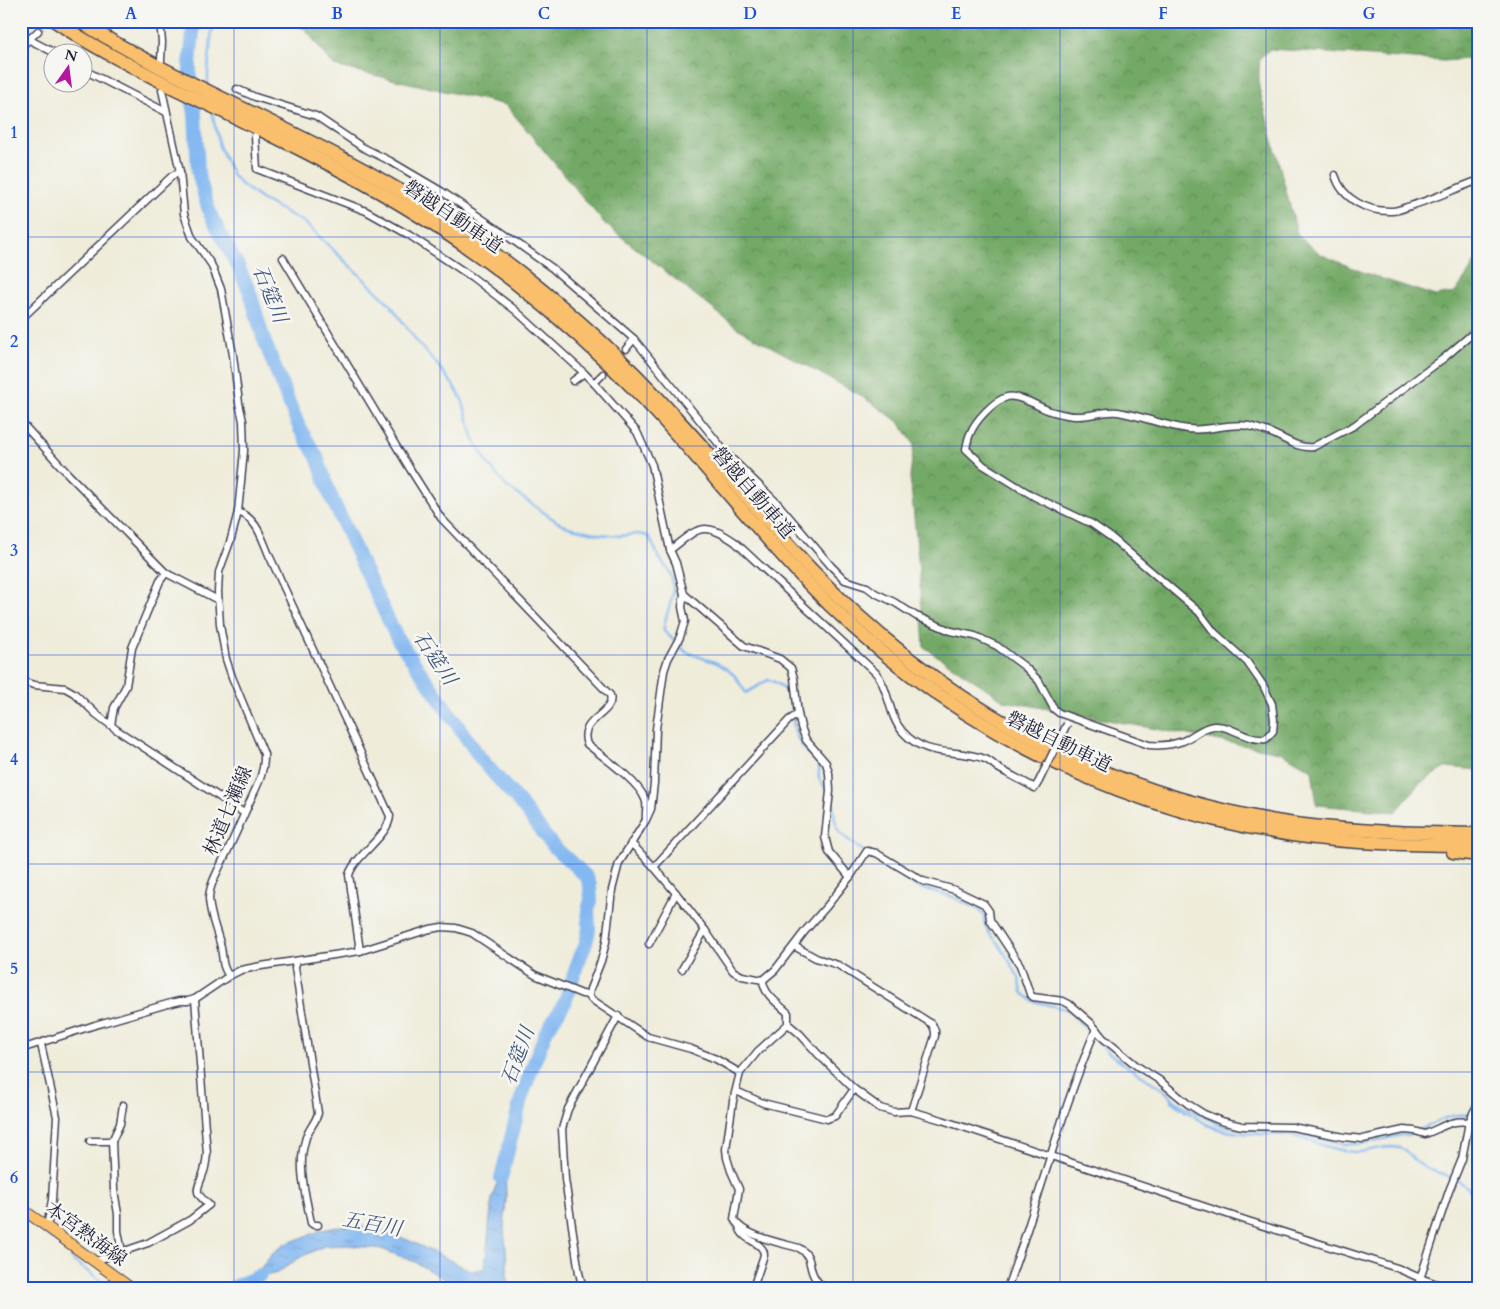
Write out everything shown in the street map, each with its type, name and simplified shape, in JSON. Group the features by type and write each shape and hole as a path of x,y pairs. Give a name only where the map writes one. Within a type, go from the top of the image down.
{"highway":[{"name":"磐越自動車道","path":"55,21 165,87 306,140 367,171 482,243 596,336 651,391 797,554 860,617 917,666 948,688 1008,725 1081,763 1195,803 1238,813 1298,824 1348,830 1479,834"},
{"name":"磐越自動車道","path":"79,21 130,52 164,66 253,120 362,181 439,228 506,276 563,322 640,395 762,534 832,607 911,676 1003,737 1076,774 1192,815 1297,836 1396,844 1479,845"},
{"path":"1396,844 1479,855"}],"main road":[{"name":"本宮熱海線","path":"21,1208 131,1288"}],"street":[{"path":"160,21 164,66"},
{"path":"21,48 38,31"},
{"path":"21,32 30,40 42,46"},
{"path":"92,74 166,112"},
{"name":"林道七瀬線","path":"165,87 166,112 180,172 184,214 192,237 211,264 221,289 245,436 238,512 220,572 218,600 226,659 264,754 263,772 257,788 217,872 209,899 213,924 221,945 222,963 224,970 229,976"},
{"path":"237,89 255,97 316,116 362,147 441,191 552,268 634,339 727,454 778,504 845,580 867,587 916,616 951,631 975,636 997,646 1025,667 1039,681 1054,709 1068,720 1156,746 1184,740 1212,726 1223,727 1255,739 1266,738 1273,731 1274,720 1272,704 1263,684 1247,662 1214,632 1199,612 1112,538 1092,524 1035,497 983,465 966,449 970,433 978,421 987,410 1009,396 1050,410 1076,416 1117,412 1188,429 1240,425 1272,434 1288,442 1308,448 1355,425 1430,369 1479,328"},
{"path":"255,97 253,120 257,169 366,211 409,235 472,277 514,310 584,373 637,432 652,464 670,550 676,562 684,594 682,607 685,621 680,637 668,659 663,679 656,730 654,794 651,809 619,863 612,890 606,942 589,995 591,999 648,1037 692,1049 740,1072"},
{"path":"21,319 172,176 180,172"},
{"path":"1335,175 1338,184 1345,194 1360,204 1393,212 1419,204 1479,180"},
{"path":"283,258 441,518 610,695 611,698 608,706 588,726 585,733 586,741 587,744 632,781 640,790 646,802 646,820"},
{"path":"626,349 634,339"},
{"path":"573,381 584,373"},
{"path":"594,383 602,374"},
{"path":"21,422 69,475 166,573 218,600"},
{"path":"238,512 250,519 258,531 390,816 385,828 354,865 349,875 360,951"},
{"path":"670,550 694,530 701,528 715,530 727,536 876,673 883,683 889,703 902,731 913,742 928,749 988,760 998,768 1035,788 1068,720"},
{"path":"111,725 114,708 126,686 132,648 160,581 166,573"},
{"path":"684,594 744,646 780,659 791,668 801,727 806,740 826,763 829,773 830,791 825,837 828,852 850,878"},
{"path":"21,681 34,685 65,688 78,696 96,714 117,730 244,813"},
{"path":"654,867 789,720 798,714"},
{"path":"631,844 676,893 735,973 763,980"},
{"path":"763,980 775,970 850,878 867,851 870,851 923,881 955,890 984,904 989,911 990,920 1020,965 1030,994 1033,997 1063,1001 1069,1004 1091,1023 1118,1052 1159,1080 1188,1104 1212,1118 1242,1126 1292,1127 1363,1139 1404,1130 1425,1134 1450,1122 1469,1122"},
{"path":"649,944 676,893"},
{"path":"21,1050 118,1018 171,1003 188,1002 241,970 360,951 442,927 456,928 476,936 522,967 547,980 589,995"},
{"path":"682,969 705,930"},
{"path":"794,946 816,958 838,965 932,1024 935,1036 911,1111"},
{"path":"296,961 295,968 318,1113 304,1142 302,1169 311,1222 314,1225 318,1225"},
{"path":"763,980 763,985 767,992 788,1013 788,1024 758,1051 740,1072 726,1149 727,1158 739,1189 734,1217 736,1223 750,1233 799,1248 805,1252 809,1257 814,1277 824,1288"},
{"path":"95,1261 137,1248 159,1238 190,1220 209,1205 198,1192 197,1186 204,1173 207,1154 195,999"},
{"path":"583,1288 579,1273 565,1179 562,1130 568,1109 618,1016"},
{"path":"788,1024 854,1089 886,1110 894,1112 911,1111 942,1120 1397,1268 1448,1288"},
{"path":"1007,1288 1086,1052 1096,1029"},
{"path":"41,1044 57,1117 54,1184 47,1227"},
{"path":"736,1091 763,1103 827,1119 835,1116 854,1089"},
{"path":"1417,1288 1450,1186 1462,1159 1469,1122 1479,1104"},
{"path":"122,1252 114,1190 112,1141 120,1124 124,1105"},
{"path":"90,1141 112,1141"},
{"path":"739,1226 743,1235 764,1251 753,1288"}],"green space":[{"path":"285,21 1479,21 1479,58 1444,61 1270,49 1260,58 1259,88 1298,236 1322,255 1365,273 1435,296 1455,293 1479,254 1479,770 1446,767 1419,784 1396,812 1317,805 1312,770 1280,752 1005,701 924,647 910,477 914,444 899,422 860,395 737,328 604,223 506,105 334,66 305,29"}],"water":[{"path":"505,1159 506,1200 504,1229 507,1288 459,1288 415,1262 382,1249 348,1245 324,1246 299,1258 277,1273 261,1277 255,1281 243,1282 255,1275 275,1251 288,1243 322,1230 342,1226 375,1229 408,1240 472,1271 485,1268 492,1198"}],"waterway":[{"name":"石筵川","path":"194,21 190,85 195,114 198,172 205,198 211,216 250,293 264,340 287,398 300,429 317,457 330,494 360,560 397,638 481,759 519,802 553,846 587,877 590,885 591,900 588,910 589,929 586,943 565,1002 546,1032 535,1060 521,1099 501,1178"},
{"path":"208,87 213,21"},
{"path":"212,112 219,146 233,176 261,199 304,222 390,304 462,399 474,440 488,464 506,486 556,521 568,527 599,534 619,536 638,534 648,536 671,575 673,584 672,598 664,631 686,652 717,663 728,670 735,676 746,693 768,680 778,684 791,701 794,726 800,743 820,765 820,779 828,791"},
{"path":"832,797 838,830 859,848 885,863 917,887 953,897 979,910 984,916 988,932 998,943 1012,965 1019,978 1022,992 1025,995 1033,1001 1070,1012 1107,1051 1164,1090 1176,1102 1216,1123 1240,1128"},
{"path":"1171,1100 1177,1106 1206,1124 1218,1129 1239,1133 1291,1136 1346,1151 1360,1152 1388,1147 1402,1149 1419,1164 1462,1183 1471,1192 1479,1210"},
{"path":"1419,1130 1454,1115 1479,1117"},
{"path":"1248,1129 1284,1131 1342,1144 1360,1144 1414,1132"},
{"path":"21,1217 70,1251 72,1260 111,1288"},
{"name":"五百川","path":"232,1288 260,1275"}],"tunnel":[{"path":"38,31 50,21"}]}
